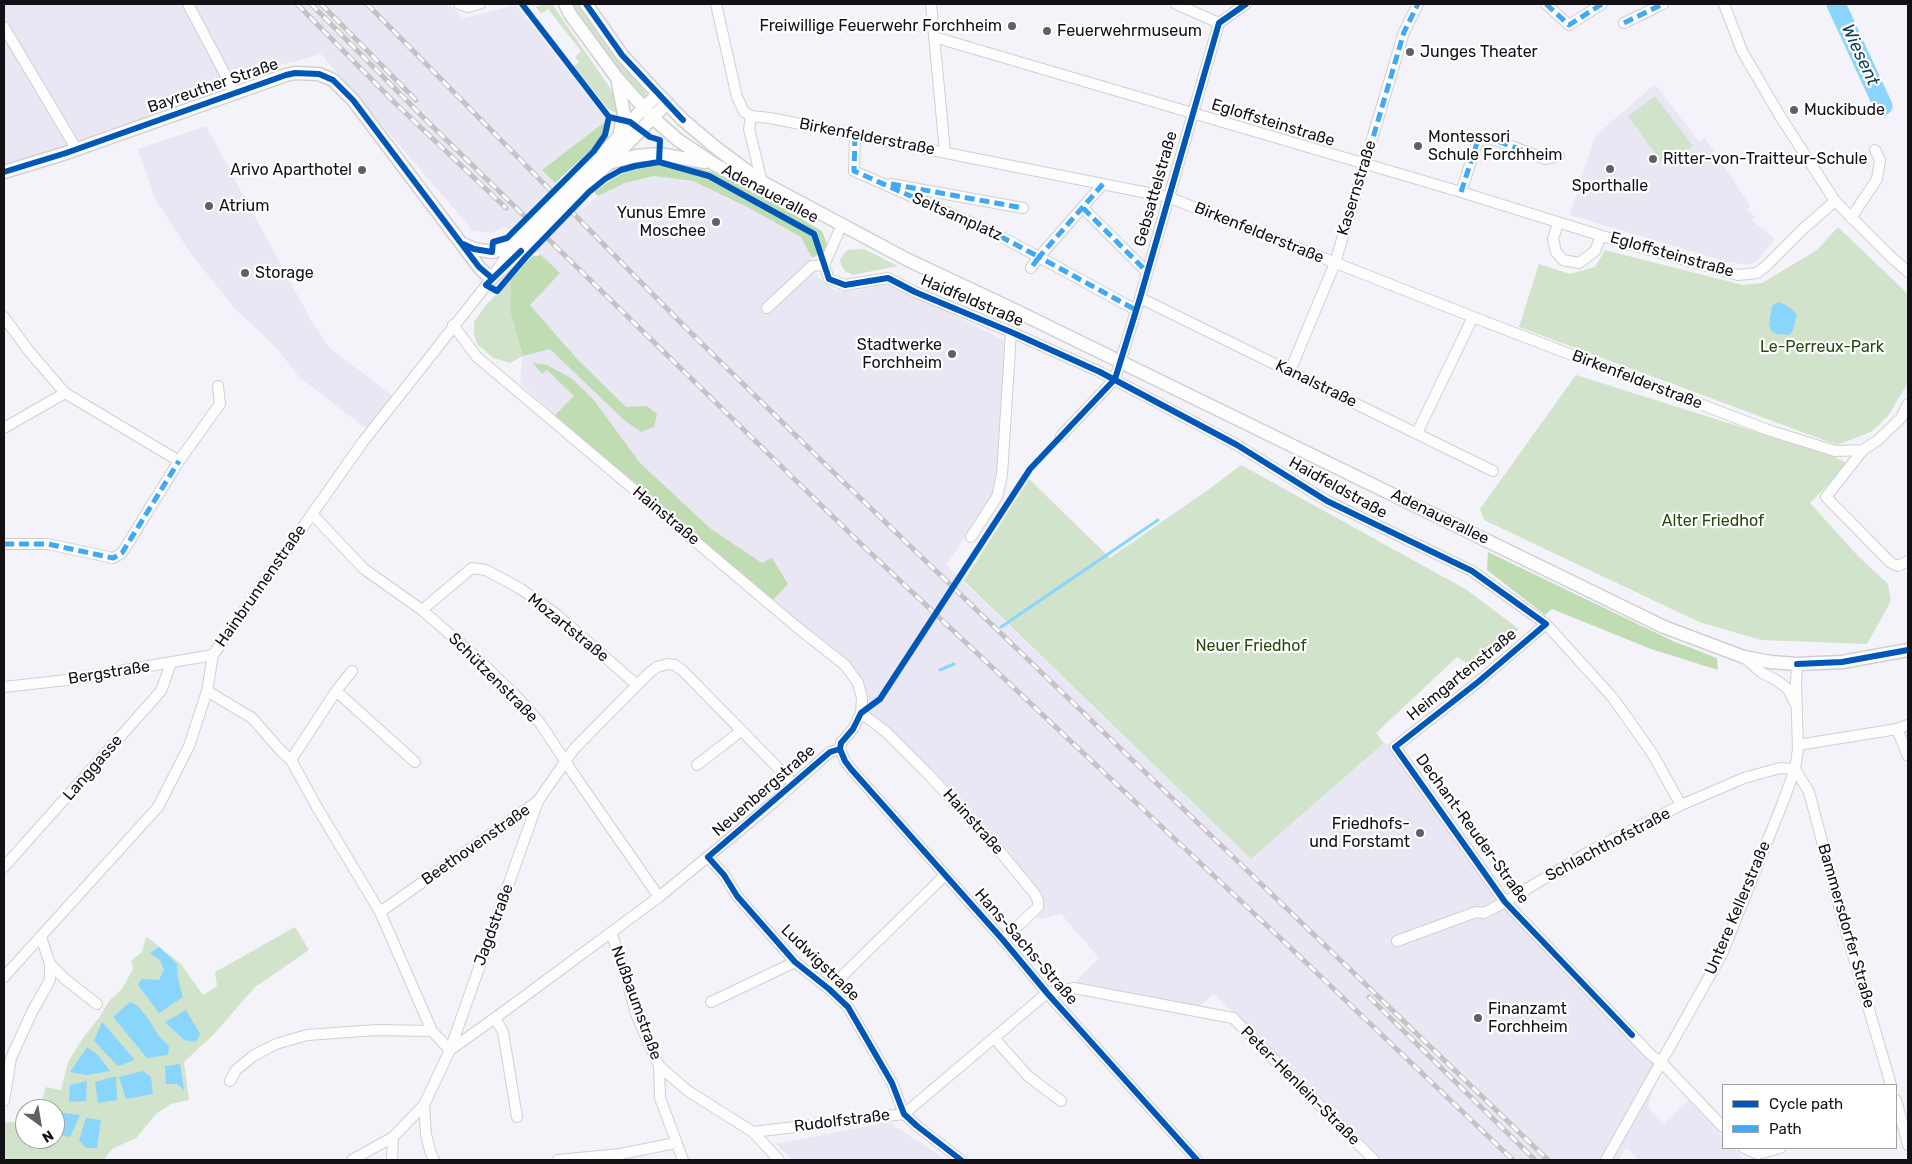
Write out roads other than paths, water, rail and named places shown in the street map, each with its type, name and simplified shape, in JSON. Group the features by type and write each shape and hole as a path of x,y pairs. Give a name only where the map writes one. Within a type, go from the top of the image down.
{"main road":[{"path":"565,4 570,14 617,78 624,102 623,121 616,140"},
{"name":"Adenauerallee","path":"586,4 622,55 662,99 715,147 762,182 908,260 1664,627 1744,657 1771,662 1797,664 1842,662 1908,650"},
{"name":"Bayreuther Straße","path":"4,172 77,150 295,73 319,74 333,80 353,100 479,267 492,278"},
{"name":"Adenauerallee","path":"617,78 653,118 678,140 714,164 876,251 908,260"},
{"path":"492,278 517,248 581,184 627,126 644,108 662,99"},
{"path":"581,184 612,162 653,118 662,99"},
{"path":"612,162 636,156 659,154 714,164"},
{"path":"462,244 474,249 492,252 517,248"}],"street":[{"path":"188,4 235,93"},
{"path":"459,4 468,8 480,4"},
{"path":"716,4 737,97 744,112 751,116 749,129 762,182"},
{"path":"931,4 945,152"},
{"path":"1176,4 1219,23 1246,4"},
{"name":"Kasernstraße","path":"1290,371 1335,263 1404,32 1418,4"},
{"path":"1546,4 1569,25 1602,4"},
{"path":"1624,24 1663,4"},
{"path":"1724,4 1742,51 1780,116 1835,201 1908,272"},
{"name":"Gebsattelstraße","path":"1120,362 1219,23"},
{"path":"4,27 77,150"},
{"name":"Egloffsteinstraße","path":"934,37 1461,192 1600,236 1738,275 1757,273 1835,201"},
{"name":"Birkenfelderstraße","path":"751,116 770,118 1168,197 1768,430 1835,452 1863,450"},
{"name":"Seltsamplatz","path":"855,136 854,171 992,232 1136,310"},
{"path":"1461,192 1479,140 1492,138 1546,159 1559,156"},
{"path":"1851,218 1877,179 1880,160 1875,150"},
{"name":"Seltsamplatz","path":"873,180 1023,208"},
{"path":"1032,268 1039,257 1103,184"},
{"path":"1083,208 1147,272"},
{"name":"Egloffsteinstraße","path":"1558,223 1552,239 1556,252 1563,260 1578,263 1595,251 1600,236"},
{"path":"767,308 812,266 824,265 839,231"},
{"name":"Haidfeldstraße","path":"824,265 829,279 845,285 888,278 915,292 1011,332 1115,379 1237,445 1327,501 1472,571 1546,624 1613,698 1652,753 1681,805"},
{"name":"Hainbrunnenstraße","path":"4,977 158,807 189,746 208,691 213,655 362,443 453,325 492,278"},
{"name":"Kanalstraße","path":"1140,298 1493,471"},
{"path":"4,317 28,350 65,393 179,460"},
{"path":"1416,433 1474,317"},
{"name":"Hainstraße","path":"453,325 477,357 798,628 845,665 858,683 862,698 861,714 886,732 927,773 1034,892 1038,900 1038,907 1003,940"},
{"name":"Haidfeldstraße","path":"971,537 997,497 1002,475 1011,332"},
{"path":"1061,436 1115,379 1120,362"},
{"path":"4,544 48,544 113,558 122,553 179,460 220,404 218,386"},
{"path":"4,428 65,393"},
{"path":"1908,404 1901,418 1878,440 1863,450 1826,497 1891,563 1898,566 1908,561"},
{"name":"Schützenstraße","path":"312,514 364,569 422,610 475,656 540,723 577,779 660,896"},
{"name":"Mozartstraße","path":"422,610 472,568 486,570 521,589 556,614 637,685"},
{"name":"Heimgartenstraße","path":"1396,747 1478,682 1546,624"},
{"name":"Bergstraße","path":"4,687 67,680 213,655"},
{"path":"1744,657 1762,673 1788,689 1797,706"},
{"name":"Langgasse","path":"4,867 161,691 171,663"},
{"name":"Beethovenstraße","path":"380,912 538,801 574,749 657,667 668,664 675,665 683,671 741,731"},
{"name":"Untere Kellerstraße","path":"1606,1160 1722,954 1794,769 1798,746 1797,664"},
{"path":"292,760 336,691 352,670"},
{"path":"208,691 252,718 280,751 292,760 318,809 380,912 432,1031 450,1050"},
{"path":"336,691 414,762"},
{"path":"840,749 841,743 853,729 861,714"},
{"path":"1798,746 1898,729 1908,725"},
{"path":"1898,729 1908,756"},
{"path":"697,765 741,731 794,784"},
{"name":"Dechant-Reuder-Straße","path":"1396,747 1505,902 1651,1055 1661,1062 1722,1126"},
{"name":"Neuenbergstraße","path":"352,1160 393,1137 424,1105 450,1050 660,896 830,752 840,749"},
{"name":"Hans-Sachs-Straße","path":"840,749 851,769 1003,940 1047,993 1197,1160"},
{"name":"Schlachthofstraße","path":"1397,941 1476,912 1484,913 1592,850 1681,805 1744,778 1780,768 1794,769"},
{"name":"Bammersdorfer Straße","path":"1794,769 1809,792 1842,917 1891,1084"},
{"name":"Jagdstraße","path":"450,1050 538,801"},
{"name":"Ludwigstraße","path":"708,857 724,875 737,896 795,962 848,1007 892,1082 904,1114 961,1160"},
{"name":"Ludwigstraße","path":"829,989 945,875"},
{"name":"Nußbaumstraße","path":"611,932 628,980 636,1014 658,1066 660,1098 675,1143 683,1160"},
{"path":"4,1101 11,1058 32,1012 50,980 50,964 41,937"},
{"name":"Ludwigstraße","path":"711,1002 795,962"},
{"path":"50,964 65,979 97,1004"},
{"name":"Peter-Henlein-Straße","path":"1047,993 1074,988 1233,1018 1374,1160"},
{"name":"Rudolfstraße","path":"753,1132 904,1114 1047,993"},
{"path":"496,1018 503,1032 517,1117"},
{"path":"230,1081 236,1070 253,1056 276,1044 307,1036 377,1030 432,1031"},
{"path":"994,1038 1028,1076 1061,1101"},
{"path":"658,1066 688,1091 753,1132 779,1160"},
{"path":"424,1105 426,1134 434,1160"},
{"path":"1901,1113 1908,1145"},
{"path":"392,1160 393,1137"},
{"path":"558,1160 621,1154 675,1143"},
{"path":"1745,1149 1757,1157 1777,1149"}],"water":[{"path":"1778,302 1786,305 1797,314 1793,330 1789,335 1772,332 1769,324 1772,306"},
{"path":"159,947 177,964 178,979 183,997 159,1013 138,985 141,979 159,980 164,970 160,960 150,953"},
{"path":"130,1002 138,1006 158,1035 169,1046 168,1055 147,1058 113,1017"},
{"path":"186,1010 200,1034 196,1042 184,1040 165,1022"},
{"path":"102,1022 135,1060 118,1066 94,1041"},
{"path":"87,1047 99,1056 110,1071 87,1075 70,1072"},
{"path":"180,1064 184,1090 177,1084 166,1084 165,1066"},
{"path":"143,1071 151,1077 153,1094 126,1099 119,1077"},
{"path":"116,1076 117,1100 98,1103 95,1082"},
{"path":"87,1081 86,1101 69,1102 70,1085"},
{"path":"65,1113 80,1115 70,1137 65,1136"},
{"path":"86,1118 101,1120 97,1148 86,1148 79,1140"}],"waterway":[{"name":"Wiesent","path":"1836,4 1883,106"},
{"path":"1001,627 1158,520"},
{"path":"940,670 954,664"}],"railway":[{"path":"297,4 396,104 506,208"},
{"path":"311,4 428,122 861,544 1513,1160"},
{"path":"321,4 416,100"},
{"path":"367,4 689,331 1548,1160"},
{"path":"1369,997 1535,1160"}],"place":[{"name":"Freiwillige Feuerwehr Forchheim","path":"1012,26"},
{"name":"Feuerwehrmuseum","path":"1047,31"},
{"name":"Junges Theater","path":"1410,52"},
{"name":"Muckibude","path":"1794,110"},
{"name":"Montessori Schule Forchheim","path":"1418,146"},
{"name":"Ritter-von-Traitteur-Schule","path":"1653,159"},
{"name":"Sporthalle","path":"1610,169"},
{"name":"Arivo Aparthotel","path":"362,170"},
{"name":"Atrium","path":"209,206"},
{"name":"Yunus Emre Moschee","path":"716,222"},
{"name":"Storage","path":"245,273"},
{"name":"Stadtwerke Forchheim","path":"952,354"},
{"name":"Friedhofs- und Forstamt","path":"1420,833"},
{"name":"Finanzamt Forchheim","path":"1478,1018"}],"park label":[{"name":"Le-Perreux-Park","path":"1822,347"},
{"name":"Alter Friedhof","path":"1713,521"},
{"name":"Neuer Friedhof","path":"1251,646"}]}
